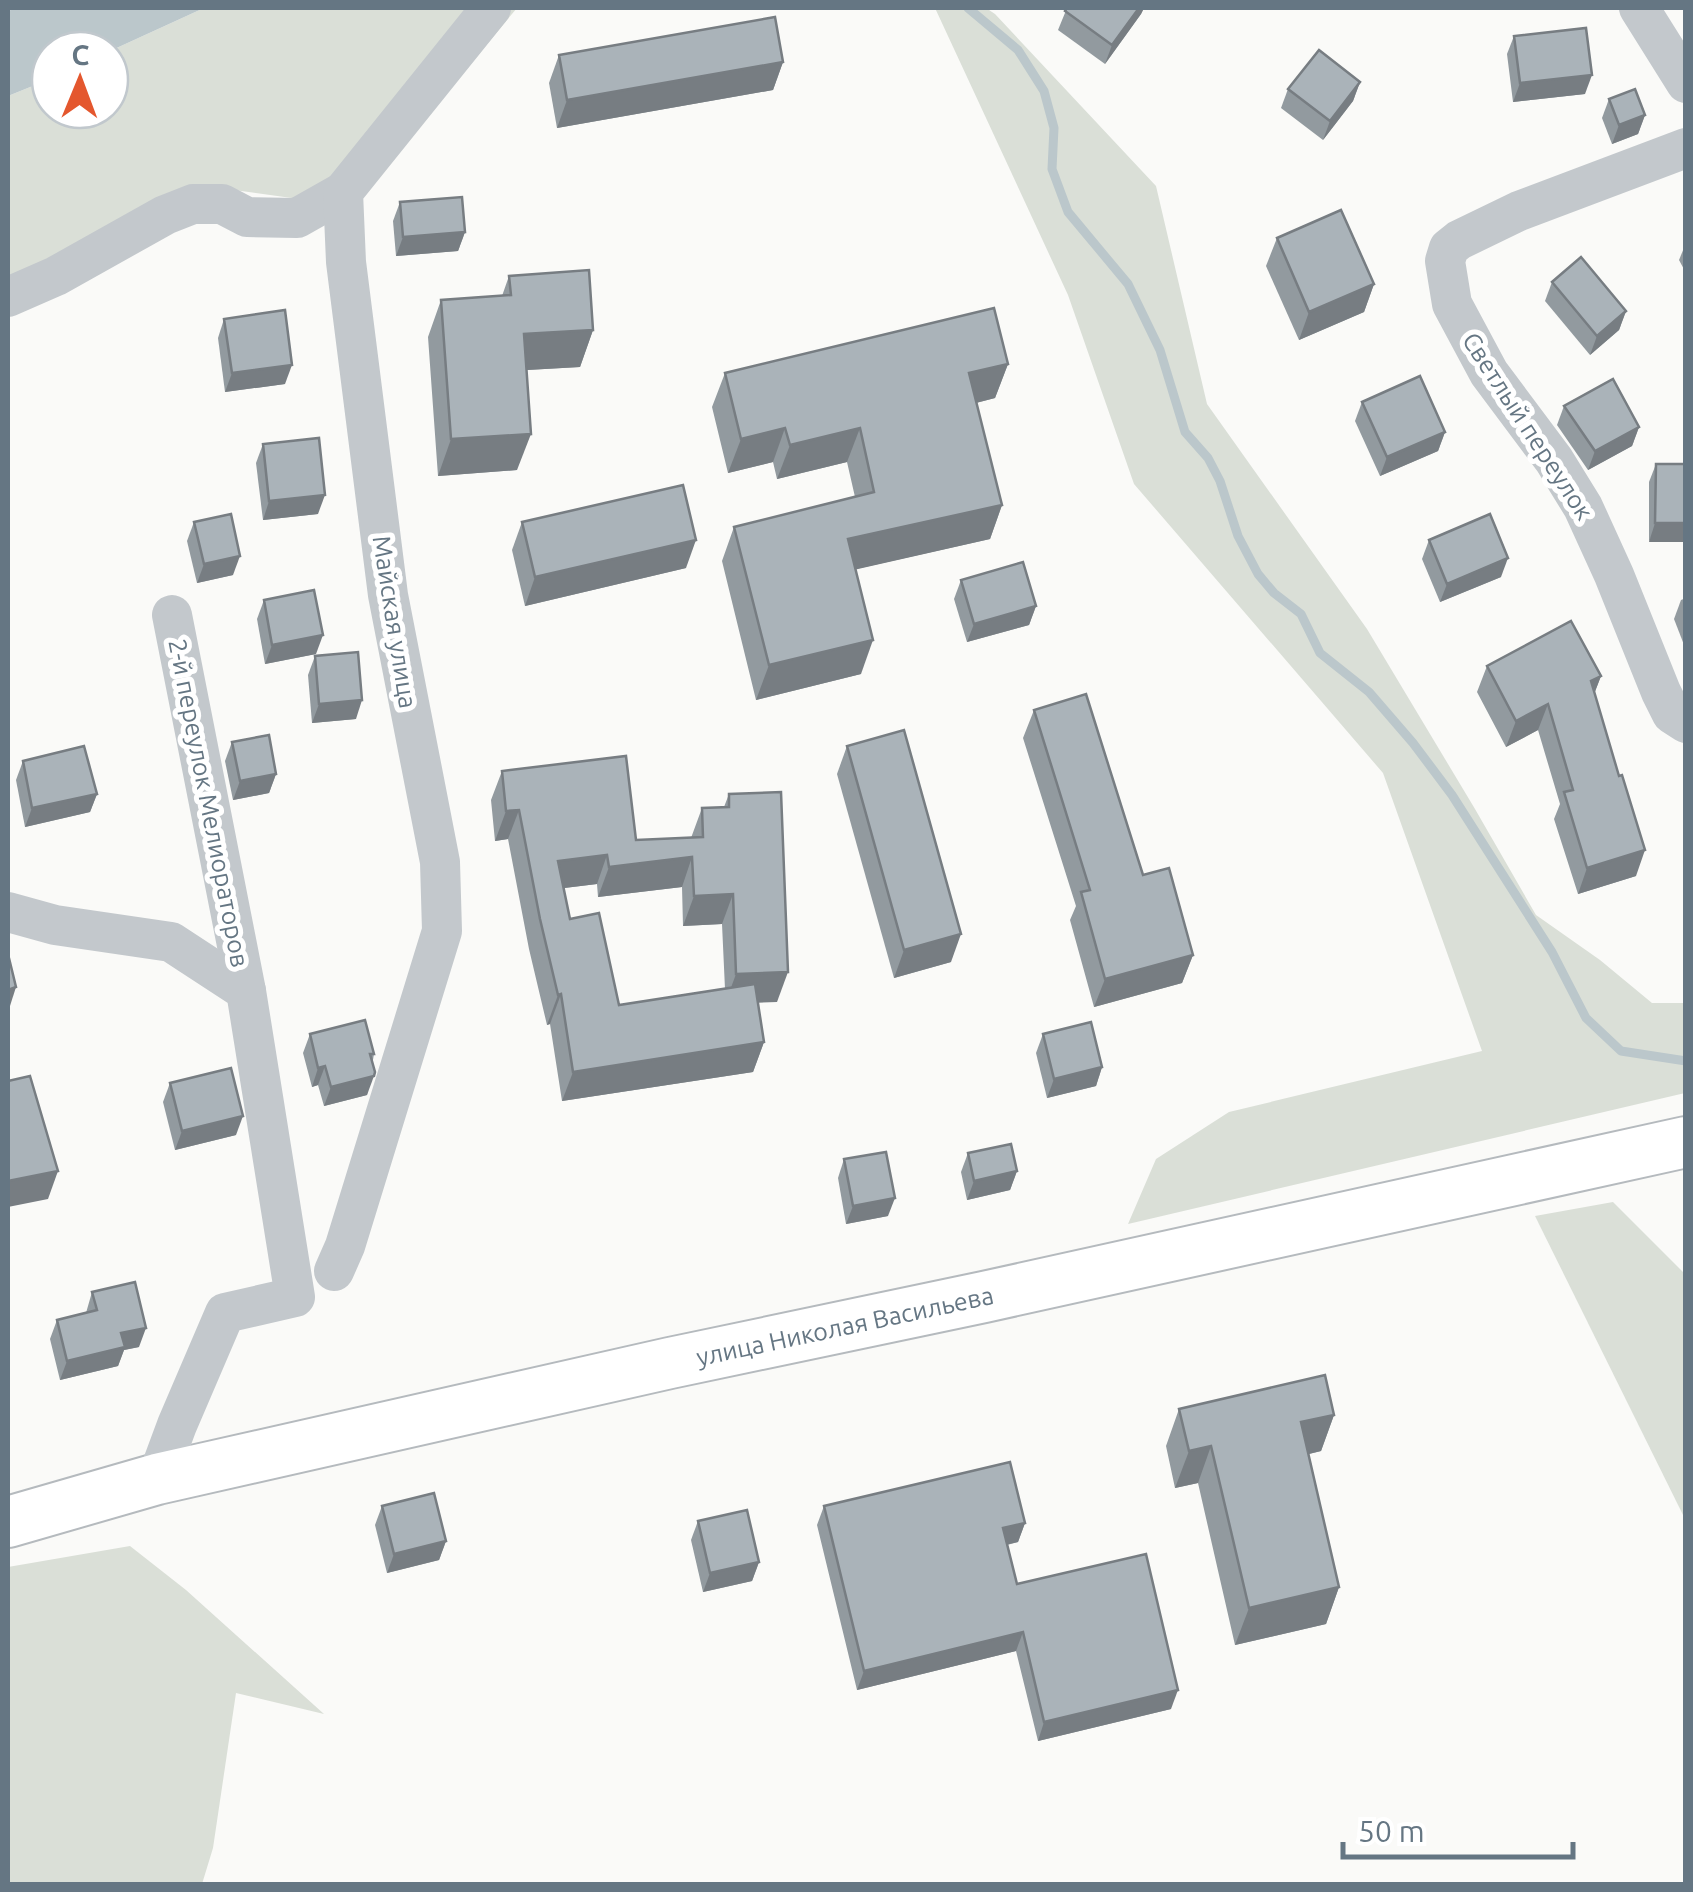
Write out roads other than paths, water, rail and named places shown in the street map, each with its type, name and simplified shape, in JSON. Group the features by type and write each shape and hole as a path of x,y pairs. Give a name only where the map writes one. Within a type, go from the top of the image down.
{"main road":[{"name":"улица Николая Васильева","path":"8,1522 157,1479 1686,1142"}],"street":[{"path":"8,297 193,204 222,204 247,217 298,218 342,192 491,8"},
{"path":"1639,8 1686,83"},
{"name":"Светлый переулок","path":"1686,148 1519,211 1448,248 1444,261 1452,304 1489,373 1554,460 1583,507 1661,692 1672,714 1686,723"},
{"name":"Майская улица","path":"334,1271 442,931 440,862 388,596 346,262 342,192"},
{"name":"2-й переулок Мелиораторов","path":"157,1479 225,1313 295,1297 246,991 172,615"},
{"path":"8,912 54,925 171,942 246,991"}],"waterway":[{"path":"968,8 1018,50 1044,91 1054,128 1052,169 1068,212 1128,284 1160,350 1185,432 1208,458 1220,481 1238,536 1258,574 1274,593 1301,614 1320,653 1369,692 1452,795 1552,952 1586,1018 1621,1051 1686,1061"}]}
